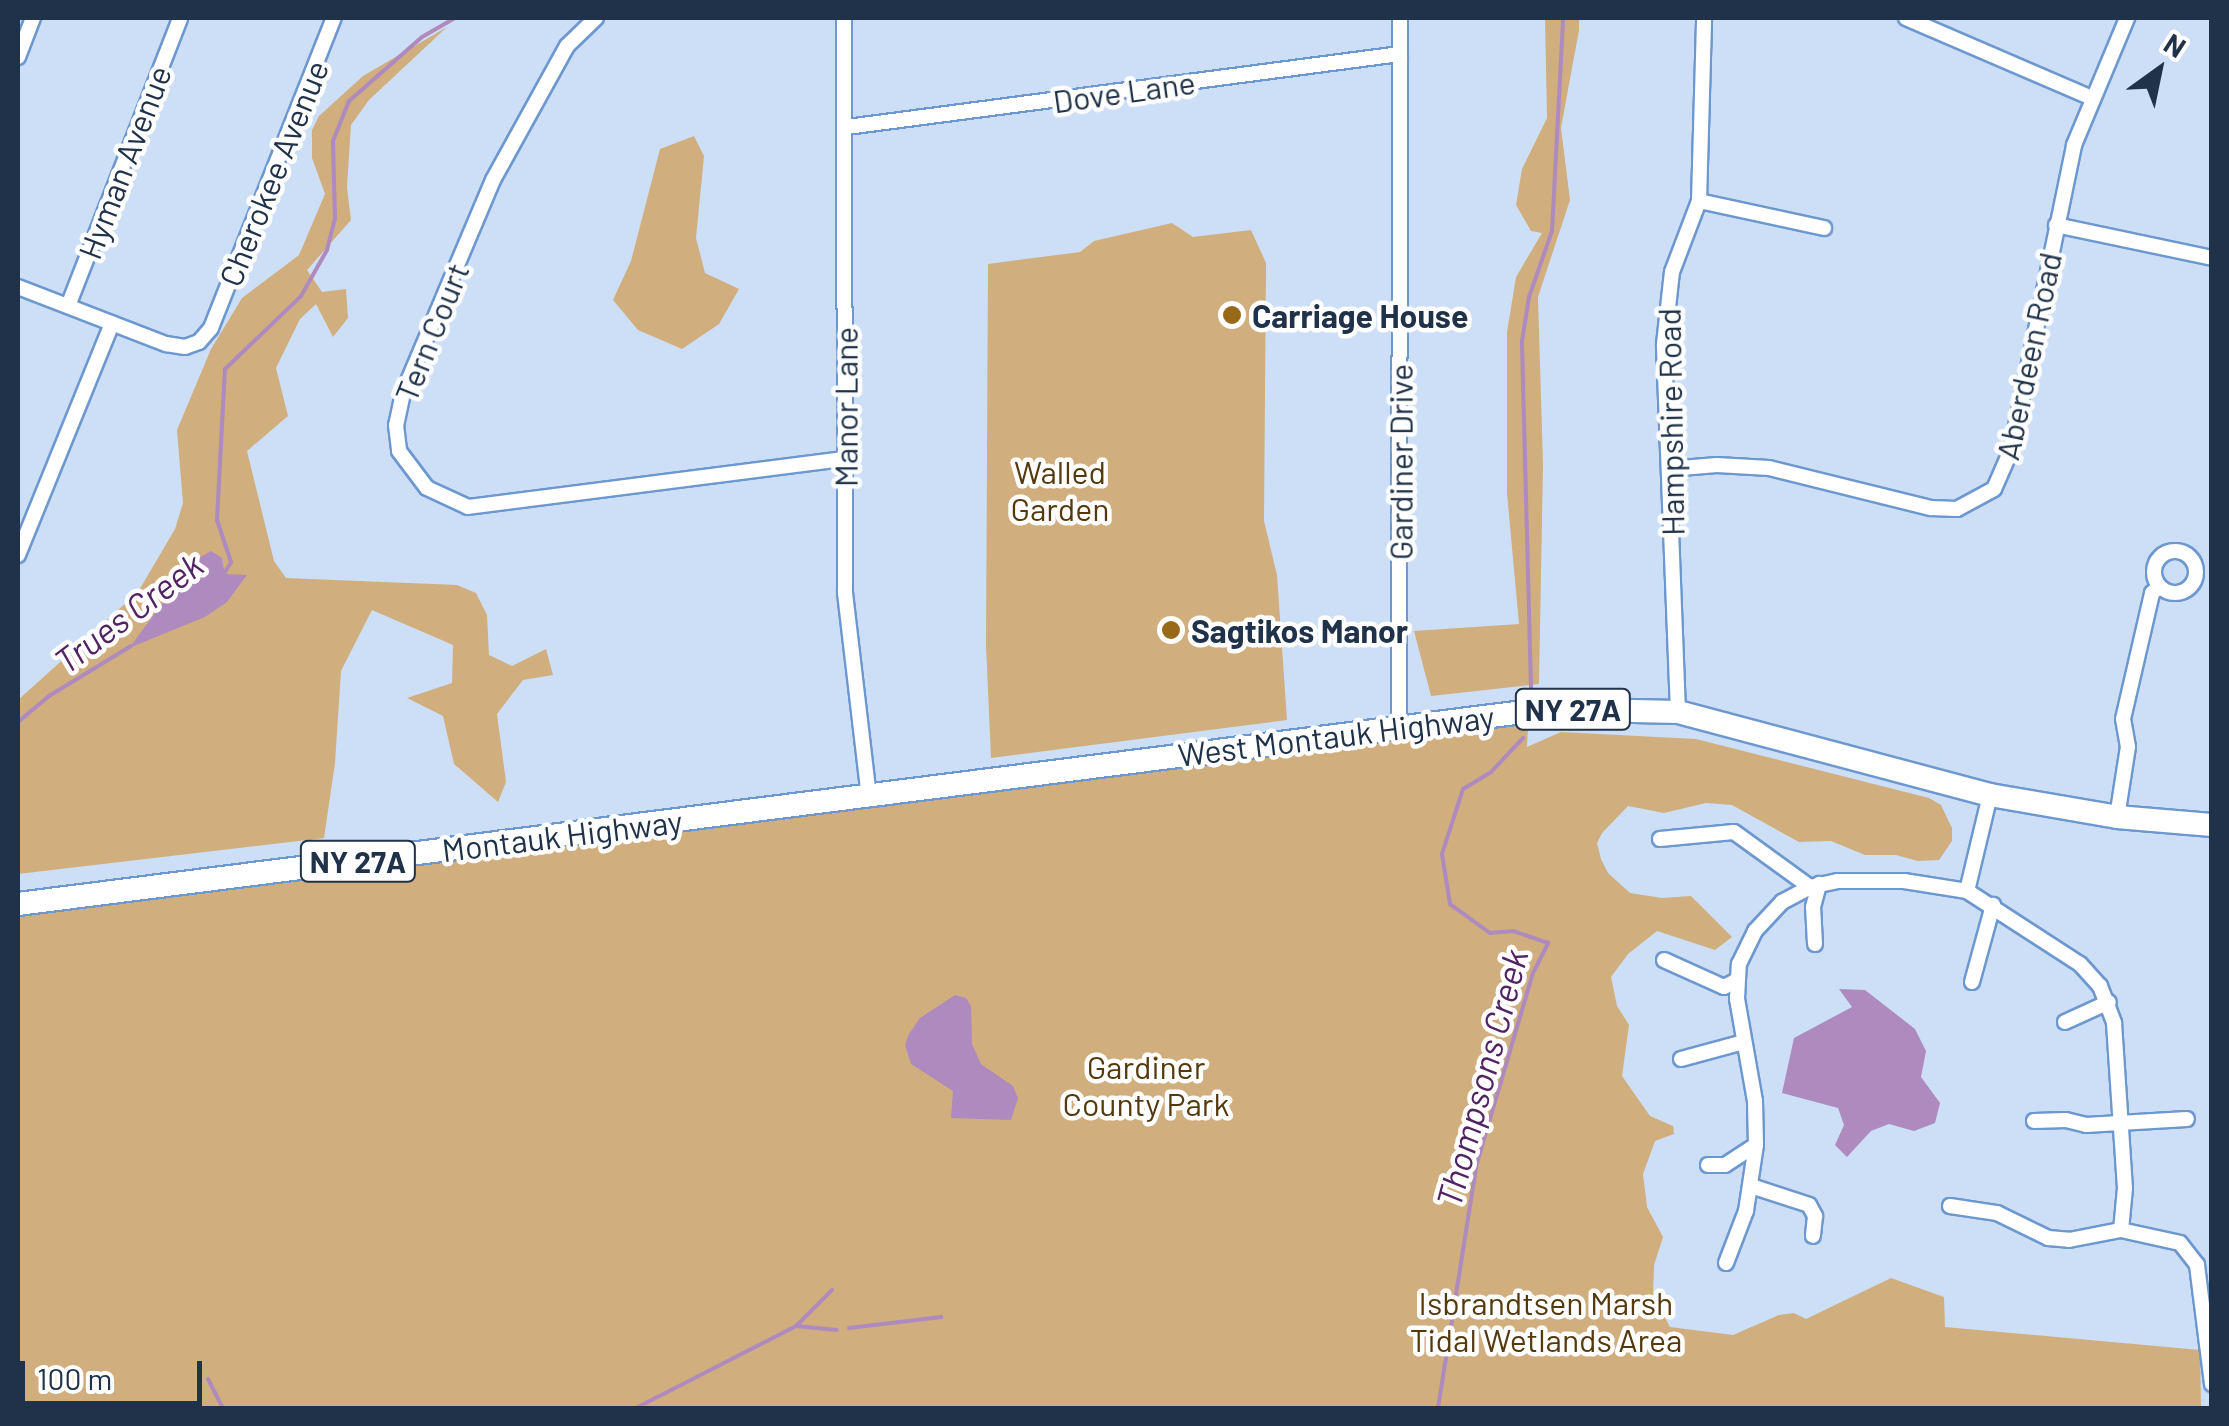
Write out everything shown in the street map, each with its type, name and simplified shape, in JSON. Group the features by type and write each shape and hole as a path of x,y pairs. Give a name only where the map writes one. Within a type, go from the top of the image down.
{"main road":[{"name":"West Montauk Highway","path":"869,796 1546,709 1678,712 1990,794 2118,817 2212,825"},
{"name":"Montauk Highway","path":"18,904 869,796"}],"street":[{"path":"18,57 33,18"},
{"name":"Hyman Avenue","path":"68,306 180,18"},
{"name":"Cherokee Avenue","path":"112,323 166,344 185,347 199,342 211,328 334,18"},
{"name":"Tern Court","path":"596,18 567,46 493,180 403,393 396,425 400,451 427,488 468,507 845,459"},
{"name":"Manor Lane","path":"844,18 845,593 869,796"},
{"name":"Gardiner Drive","path":"1400,18 1400,727"},
{"name":"Hampshire Road","path":"1678,712 1666,304 1672,272 1699,201 1704,18"},
{"path":"1906,18 2092,98"},
{"name":"Aberdeen Road","path":"1668,469 1717,464 1769,468 1931,508 1958,509 1976,502 1994,488 2011,450 2074,145 2126,18"},
{"name":"Dove Lane","path":"847,127 1400,54"},
{"path":"1699,201 1824,228"},
{"path":"2056,225 2212,258"},
{"path":"18,287 112,323 18,555"},
{"path":"2118,817 2128,747 2123,719 2152,593 2159,587"},
{"path":"1967,891 1990,794"},
{"path":"1660,839 1734,832 1814,886"},
{"path":"1726,1263 1739,1234 1756,1144 1755,1101 1736,982 1755,931 1782,902 1814,886 1879,880 1967,891 2080,964 2109,1002 2125,1188 2122,1230"},
{"path":"1814,886 1814,944"},
{"path":"1972,982 1993,905"},
{"path":"1664,960 1724,987 1736,982"},
{"path":"2065,1022 2109,1002"},
{"path":"1681,1059 1744,1042"},
{"path":"2034,1121 2066,1120 2086,1126 2120,1120 2187,1119"},
{"path":"1708,1165 1725,1165 1756,1144"},
{"path":"1751,1186 1809,1205 1815,1216 1813,1236"},
{"path":"1950,1206 1997,1213 2048,1238 2069,1240 2122,1230 2164,1236 2191,1252 2200,1284 2212,1384"}],"green space":[{"path":"1545,18 1579,18 1579,30 1561,128 1570,200 1538,297 1543,465 1539,684 1431,696 1414,631 1519,624 1507,493 1507,332 1516,277 1542,233 1531,231 1516,205 1522,169 1547,118"},
{"path":"447,27 369,100 351,125 347,187 351,220 307,270 322,292 346,289 348,318 333,337 316,304 300,319 276,368 288,416 247,451 274,561 286,578 457,585 476,593 487,615 489,655 512,666 546,649 553,675 523,680 497,714 506,782 498,802 454,764 443,716 407,698 452,683 453,645 372,610 341,671 335,763 324,838 18,874 18,700 138,592 175,529 183,503 177,430 211,349 242,298 299,255 325,194 312,158 312,130 319,116 363,76","holes":["222,558 225,574 131,646 194,561"]},
{"path":"694,136 704,156 696,238 705,273 739,289 719,324 682,349 638,330 613,300 631,261 660,149"},
{"name":"Sagtikos Manor","path":"1172,223 1193,237 1251,230 1266,263 1264,521 1277,575 1287,720 991,758 986,645 988,264 1080,252 1094,241"},
{"name":"Gardiner County Park","path":"1529,708 1527,747 1561,732 1696,739 1929,798 1941,805 1952,828 1952,841 1939,860 1918,861 1896,855 1865,855 1831,841 1799,842 1732,805 1706,803 1664,813 1628,806 1602,833 1597,843 1601,859 1608,873 1630,893 1662,898 1691,896 1732,937 1715,950 1657,931 1628,954 1611,977 1617,1006 1629,1025 1622,1076 1650,1116 1673,1126 1674,1134 1655,1141 1643,1174 1647,1207 1663,1237 1654,1265 1653,1295 1670,1327 1733,1335 1779,1315 1794,1313 1806,1319 1891,1278 1944,1297 1945,1327 2200,1350 2201,1408 18,1408 18,904"}],"shaded area":[{"path":"211,551 222,558 225,574 247,575 227,602 205,617 129,648 194,561"},
{"path":"1839,989 1865,990 1915,1029 1926,1051 1921,1077 1940,1103 1935,1123 1914,1131 1889,1124 1871,1131 1847,1157 1835,1145 1844,1125 1838,1108 1782,1093 1794,1038 1852,1007"},
{"path":"955,995 966,998 971,1006 972,1044 981,1064 1013,1086 1018,1098 1011,1120 951,1118 953,1091 911,1064 905,1045 909,1034 920,1018"}],"waterway":[{"name":"Trues Creek","path":"222,577 231,562 217,520 225,369 301,296 327,250 335,219 333,141 349,101 422,37 455,18"},
{"name":"Thompsons Creek","path":"1531,688 1522,341 1529,297 1552,231 1563,18"},
{"name":"Trues Creek","path":"18,722 49,696 131,646"},
{"name":"Thompsons Creek","path":"1438,1408 1477,1163 1533,973 1548,943 1514,931 1490,933 1450,904 1442,854 1463,789 1491,772 1523,738"},
{"path":"796,1326 832,1290"},
{"path":"849,1328 941,1317"},
{"path":"636,1408 796,1326 837,1330"},
{"path":"208,1379 223,1408"}],"place":[{"name":"Carriage House","path":"1232,315"},
{"name":"Sagtikos Manor","path":"1171,630"}],"park label":[{"name":"Walled Garden","path":"1060,490"},
{"name":"Isbrandtsen Marsh Tidal Wetlands Area","path":"1546,1322"}]}
